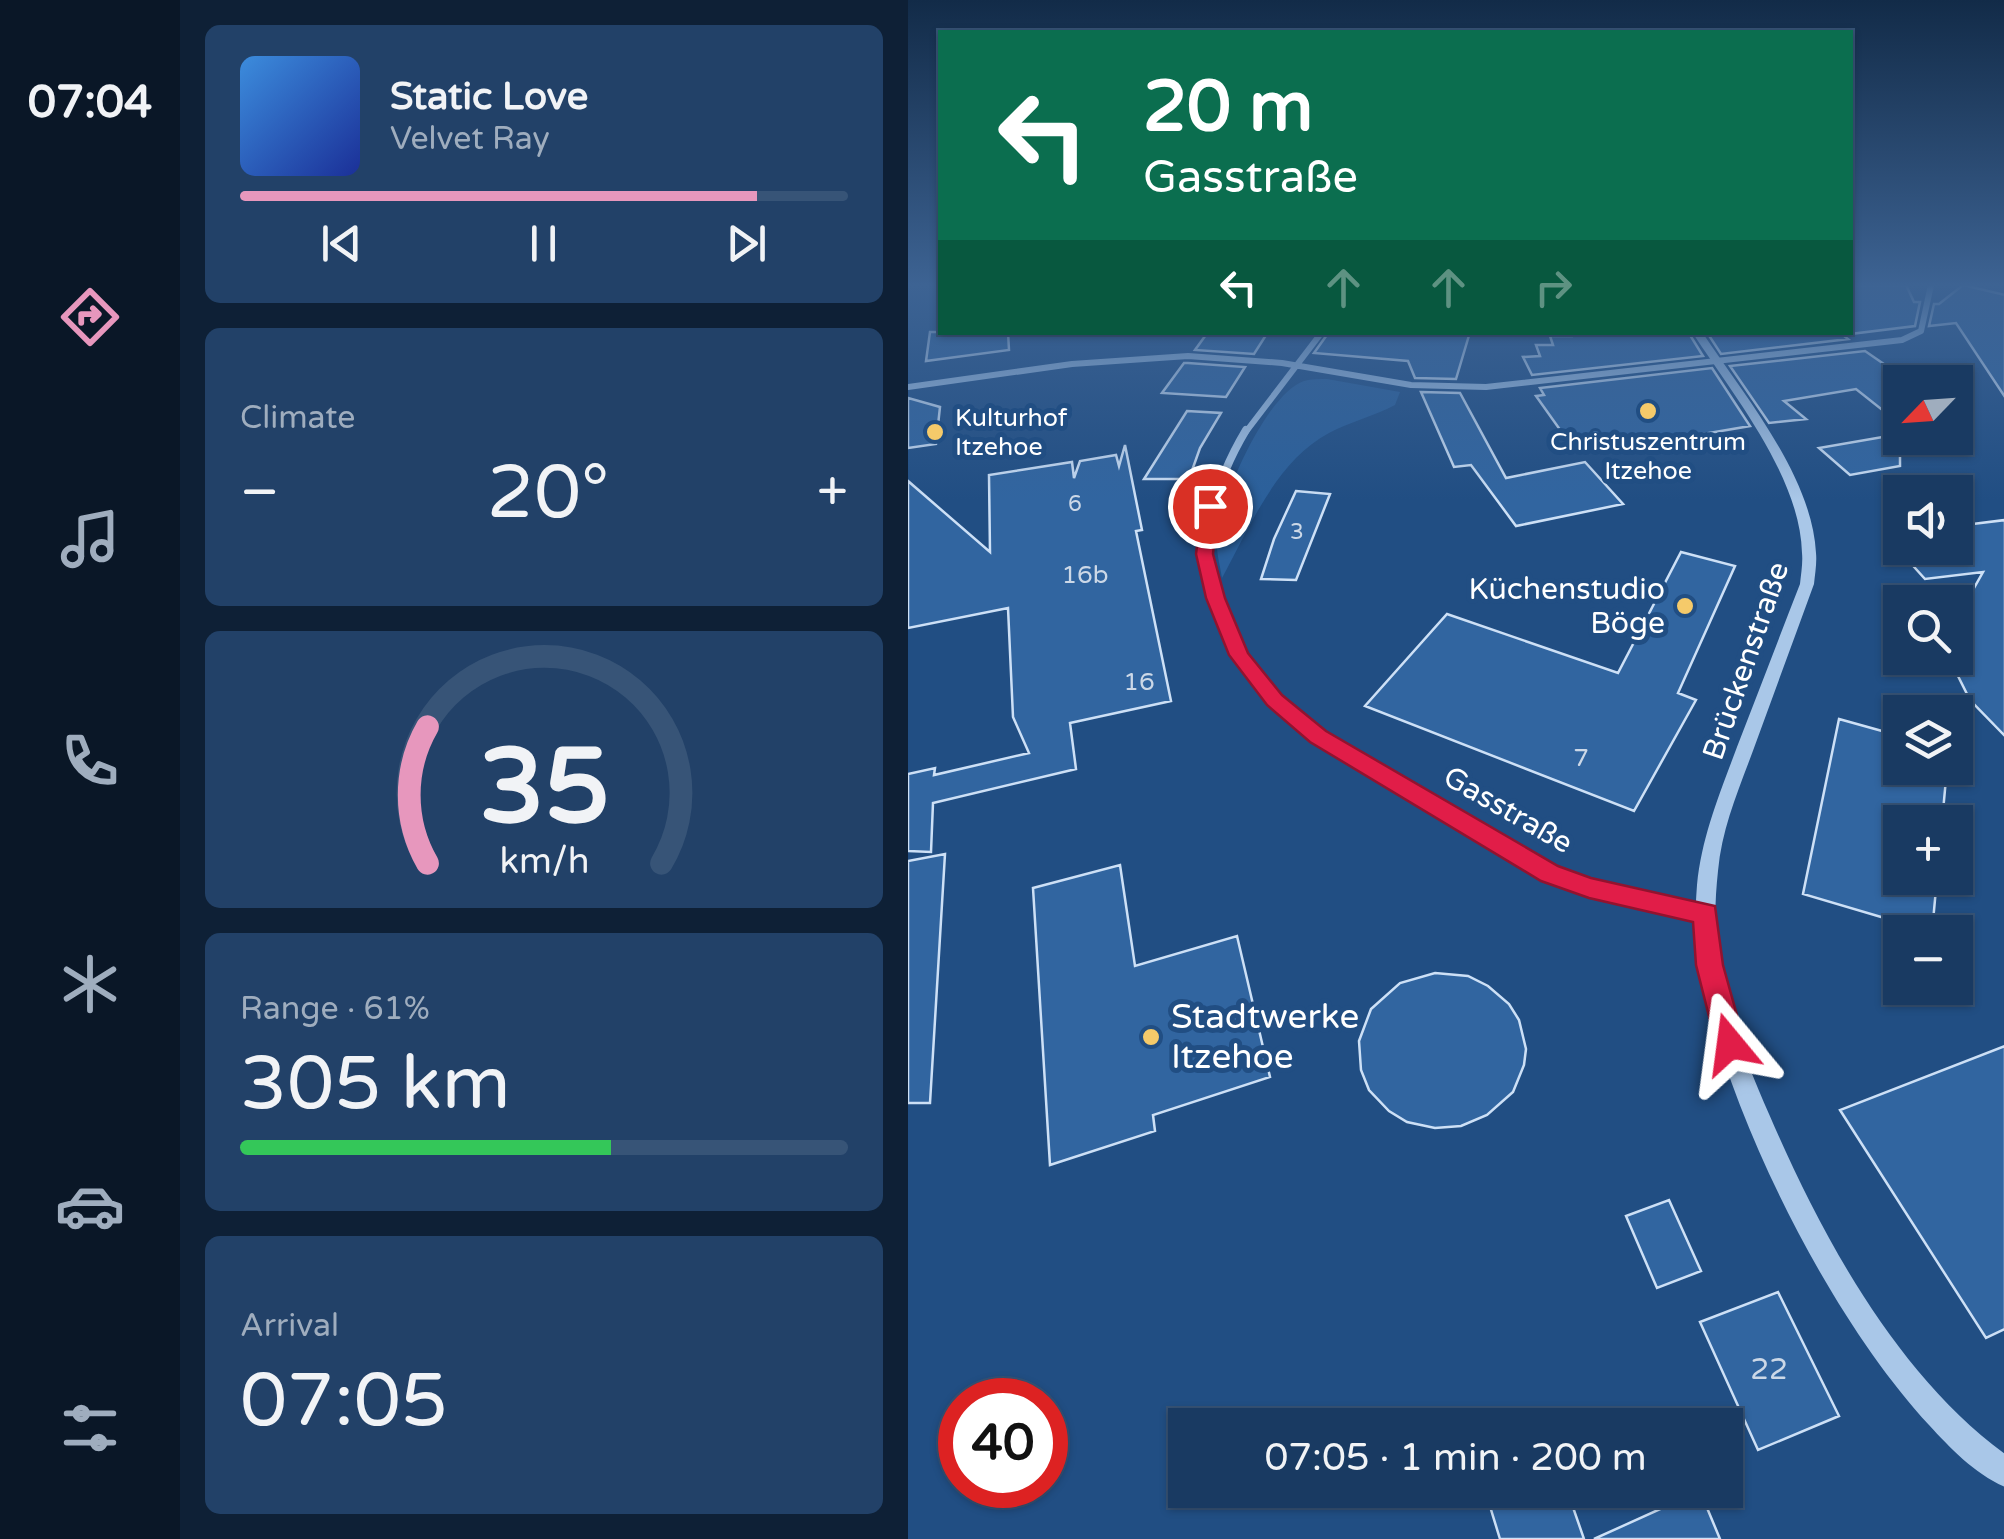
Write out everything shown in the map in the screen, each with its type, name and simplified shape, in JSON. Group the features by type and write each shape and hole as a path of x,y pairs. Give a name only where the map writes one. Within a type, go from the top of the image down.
{"street":[{"path":"908,387 1164,357"},
{"path":"1216,357 1296,365 1397,383 1468,387 1766,357"},
{"name":"Gasstraße","path":"1302,357 1234,452 1217,484 1205,536 1204,554 1216,598 1229,636 1250,672 1287,712 1318,736 1550,874 1589,888 1706,914"},
{"name":"Brückenstraße","path":"1706,914 1714,830 1807,584 1812,558 1807,524 1790,481 1712,357"},
{"path":"1706,914 1710,965 1730,1044 1794,1190 1857,1306 1880,1339 1956,1433 2004,1472"}],"shaded area":[{"path":"1327,379 1400,392 1395,405 1329,433 1294,460 1266,497 1222,578 1217,544 1220,522 1247,451 1289,390 1304,381"}],"building":[{"path":"927,357 958,357 926,361"},
{"path":"1359,357 1463,357 1456,379 1415,378 1408,361"},
{"path":"1523,357 1526,357 1696,357 1532,375"},
{"path":"1813,357 1873,357 1885,365 1883,410 1856,389 1784,401 1806,419 1769,423 1730,366"},
{"path":"1978,357 2005,357 2005,397"},
{"path":"1184,363 1245,367 1226,397 1162,393"},
{"path":"1712,368 1750,426 1645,444 1641,439 1573,448 1536,396 1544,395 1540,388"},
{"path":"1421,392 1460,393 1506,478 1585,462 1623,504 1516,526 1471,465 1454,467"},
{"name":"Kulturhof Itzehoe","path":"908,398 940,407 936,444 908,448"},
{"path":"1187,411 1221,413 1200,448 1189,479 1144,479"},
{"path":"1883,437 1883,455 1900,455 1900,466 1850,475 1819,448"},
{"path":"1125,445 1142,530 1136,531 1171,701 1070,723 1076,769 933,803 931,852 908,851 908,774 935,768 934,775 1029,753 1013,717 1008,608 908,628 908,481 990,552 989,475 1072,462 1074,478 1080,461 1116,455 1119,466"},
{"path":"1296,491 1330,494 1296,580 1261,579 1274,539"},
{"path":"2005,520 2005,736 1973,703 1973,695 1968,695 1958,675 1973,675 1973,590 1983,572 1925,579 1912,565 1973,565 1973,524"},
{"path":"1681,552 1735,566 1678,693 1696,700 1634,811 1365,706 1447,614 1618,673"},
{"path":"1839,719 1883,731 1883,785 1945,785 1944,805 1883,805 1883,895 1935,895 1934,915 1883,918 1803,894"},
{"path":"945,854 930,1103 908,1103 908,861"},
{"name":"Stadtwerke Itzehoe","path":"1120,865 1135,966 1237,936 1270,1077 1153,1115 1155,1131 1050,1165 1033,888"},
{"path":"1435,973 1468,976 1488,986 1509,1004 1519,1020 1526,1049 1513,1092 1487,1115 1461,1126 1435,1128 1407,1122 1389,1111 1369,1090 1361,1070 1359,1041 1371,1009 1400,983"},
{"path":"2005,1046 2005,1329 1986,1338 1840,1110"},
{"path":"1669,1200 1701,1271 1657,1288 1626,1216"},
{"path":"1778,1292 1839,1416 1758,1450 1743,1408 1739,1408 1700,1322"},
{"path":"1491,1508 1573,1508 1584,1539 1500,1539"},
{"path":"1662,1508 1707,1508 1720,1539 1594,1539"}],"place":[{"name":"Christuszentrum Itzehoe","path":"1648,411"},
{"name":"Kulturhof Itzehoe","path":"935,432"},
{"name":"Küchenstudio Böge","path":"1685,606"},
{"name":"Stadtwerke Itzehoe","path":"1151,1037"}],"route":[{"path":"1210,506 1204,554 1216,598 1239,655 1274,700 1318,736 1550,874 1589,888 1706,914 1710,965 1730,1044"}]}
